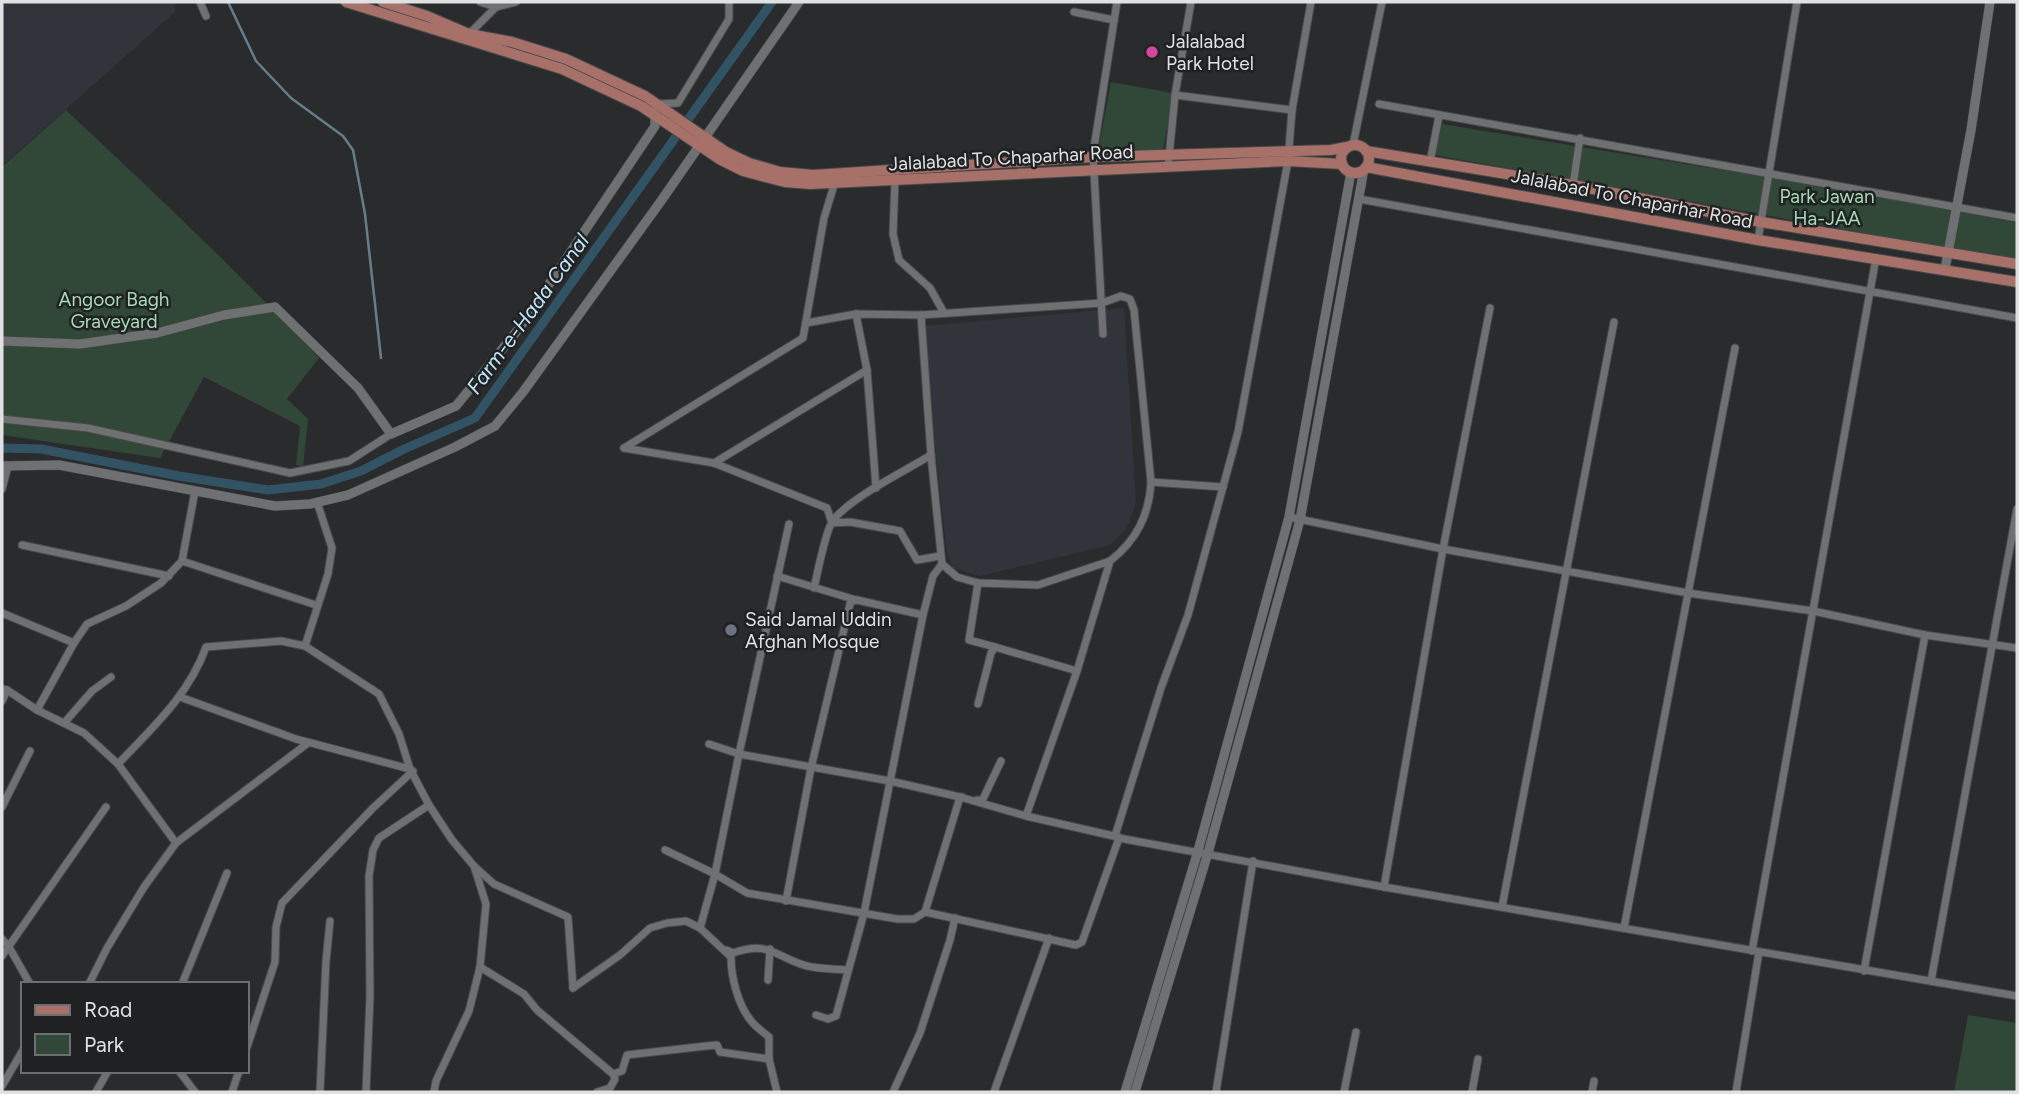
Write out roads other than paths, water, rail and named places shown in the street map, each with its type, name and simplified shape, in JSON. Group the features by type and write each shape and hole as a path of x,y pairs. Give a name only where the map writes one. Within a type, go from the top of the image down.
{"main road":[{"path":"346,2 562,69 643,101"},
{"path":"383,2 427,16 469,34 512,42 566,59 660,111 699,138"},
{"name":"Jalalabad To Chaparhar Road","path":"699,138 749,163 780,172 813,175 1168,154 1289,155 1346,168"},
{"name":"Jalalabad To Chaparhar Road","path":"699,138 721,160 763,178 785,183 1168,167 1350,146"},
{"path":"1359,145 1366,151 1369,160 1365,168 1357,172 1346,168 1341,158 1350,146 1359,145"},
{"name":"Jalalabad To Chaparhar Road","path":"1366,151 1573,186 1761,222 2017,264"},
{"name":"Jalalabad To Chaparhar Road","path":"1365,168 1758,240 1876,257 2017,282"}],"street":[{"path":"200,2 206,16"},
{"path":"480,2 496,7"},
{"path":"469,34 496,7 513,2"},
{"path":"2,419 88,428 290,473 349,461 391,434 456,406 528,315 655,126 660,111 678,103 729,19 729,2"},
{"path":"2,489 5,466 59,465 275,506 317,502 348,495 495,426 556,347 699,138 799,2"},
{"path":"1103,334 1093,158 1117,2"},
{"path":"1168,167 1175,96 1191,2"},
{"path":"925,912 1076,945 1082,942 1117,837 1161,688 1188,615 1238,432 1289,155 1292,110 1311,2"},
{"path":"1350,146 1382,2"},
{"path":"1758,240 1797,2"},
{"path":"1945,269 1971,131 1990,2"},
{"path":"1074,12 1114,20"},
{"path":"1175,96 1292,110"},
{"path":"1379,104 2017,218"},
{"path":"1430,162 1439,116"},
{"path":"1573,186 1580,138"},
{"path":"1125,1092 1203,852 1289,517 1346,168"},
{"path":"1135,1092 1300,520 1365,168"},
{"path":"895,180 893,234 899,260 930,288 944,313"},
{"path":"832,523 827,508 714,463 624,448 803,338 824,218 835,182"},
{"path":"1359,200 2017,318"},
{"path":"1736,1092 1756,951 1813,611 1876,257"},
{"path":"806,323 856,314 921,315 1102,303 1121,296 1130,299 1133,305 1151,482 1150,497 1142,525 1129,544 1111,561 1038,585 978,583 957,577 941,560 917,560 900,531 850,522 832,523"},
{"path":"2,341 80,344 157,333 224,314 275,307 358,388 391,434"},
{"path":"1384,887 1443,549 1490,308"},
{"path":"856,314 867,370 876,488"},
{"path":"816,1015 828,1018 836,1016 846,970 864,913 923,615 933,576 941,560 921,315"},
{"path":"1502,907 1614,322"},
{"path":"1624,928 1735,348"},
{"path":"714,463 867,370"},
{"path":"814,588 832,523 864,493 931,455"},
{"path":"1151,482 1223,487"},
{"path":"37,710 87,624 126,607 169,576 182,561 195,491"},
{"path":"304,646 328,574 332,548 317,502"},
{"path":"1931,981 2017,509"},
{"path":"1289,517 1565,571 1688,593 1813,611 1925,635 2017,648"},
{"path":"700,928 715,874 789,524"},
{"path":"22,545 169,576"},
{"path":"182,561 316,605"},
{"path":"1026,816 1077,671 1111,561"},
{"path":"777,576 857,600 923,615"},
{"path":"978,583 969,640 1077,671"},
{"path":"786,901 811,768 850,604 857,600"},
{"path":"2,613 74,643"},
{"path":"1864,971 1925,635"},
{"path":"118,764 180,697 206,647 281,641 304,646 379,694 429,805 452,840 474,866 495,884 568,917 573,988 620,955 650,928 667,923 686,921 700,928 732,957 731,967 744,1011 769,1037 769,1059 777,1092"},
{"path":"978,704 991,653 995,648"},
{"path":"65,722 92,691 111,677"},
{"path":"2,701 4,689 37,710 84,733 118,764 176,843"},
{"path":"180,697 308,743 411,770"},
{"path":"90,982 144,887 176,843 308,743"},
{"path":"709,744 739,754 890,781 982,801 1001,761"},
{"path":"2,807 30,751"},
{"path":"248,1044 275,962 276,927 282,902 411,770"},
{"path":"960,797 1026,816 1117,837 1384,887 2017,996"},
{"path":"664,850 715,874 747,893 898,919 914,919 925,912 960,797"},
{"path":"366,1092 370,984 369,876 373,850 379,838 429,805"},
{"path":"2,956 106,807"},
{"path":"1216,1092 1254,861"},
{"path":"434,1092 436,1081 469,1011 480,967 486,904 474,866"},
{"path":"183,982 226,873"},
{"path":"893,1092 920,1033 950,940 954,918"},
{"path":"320,1092 330,921"},
{"path":"993,1092 1049,938"},
{"path":"2,939 29,982"},
{"path":"719,947 733,953 748,948 770,949 807,966 846,970"},
{"path":"768,980 770,949"},
{"path":"480,967 524,994 537,1010 613,1074 615,1079 610,1088 597,1092"},
{"path":"1344,1092 1356,1032"},
{"path":"613,1074 622,1071 627,1055 706,1046 717,1045 720,1052 730,1055 769,1059"},
{"path":"2,1086 21,1053"},
{"path":"1472,1092 1478,1059"},
{"path":"96,1092 107,1073"},
{"path":"180,1073 195,1092"},
{"path":"232,1092 238,1073"},
{"path":"1592,1092 1594,1082"}],"waterway":[{"path":"228,2 256,61 291,98 343,136 353,150 365,214 381,358"},
{"name":"Farm-e-Hada Canal","path":"2,448 41,449 268,490 321,484 361,471 475,418 772,2"}],"place":[{"name":"Jalalabad Park Hotel","path":"1152,52"},
{"name":"Said Jamal Uddin Afghan Mosque","path":"731,630"}],"park label":[{"name":"Park Jawan Ha-JAA","path":"1827,207"},
{"name":"Angoor Bagh Graveyard","path":"114,310"}]}
